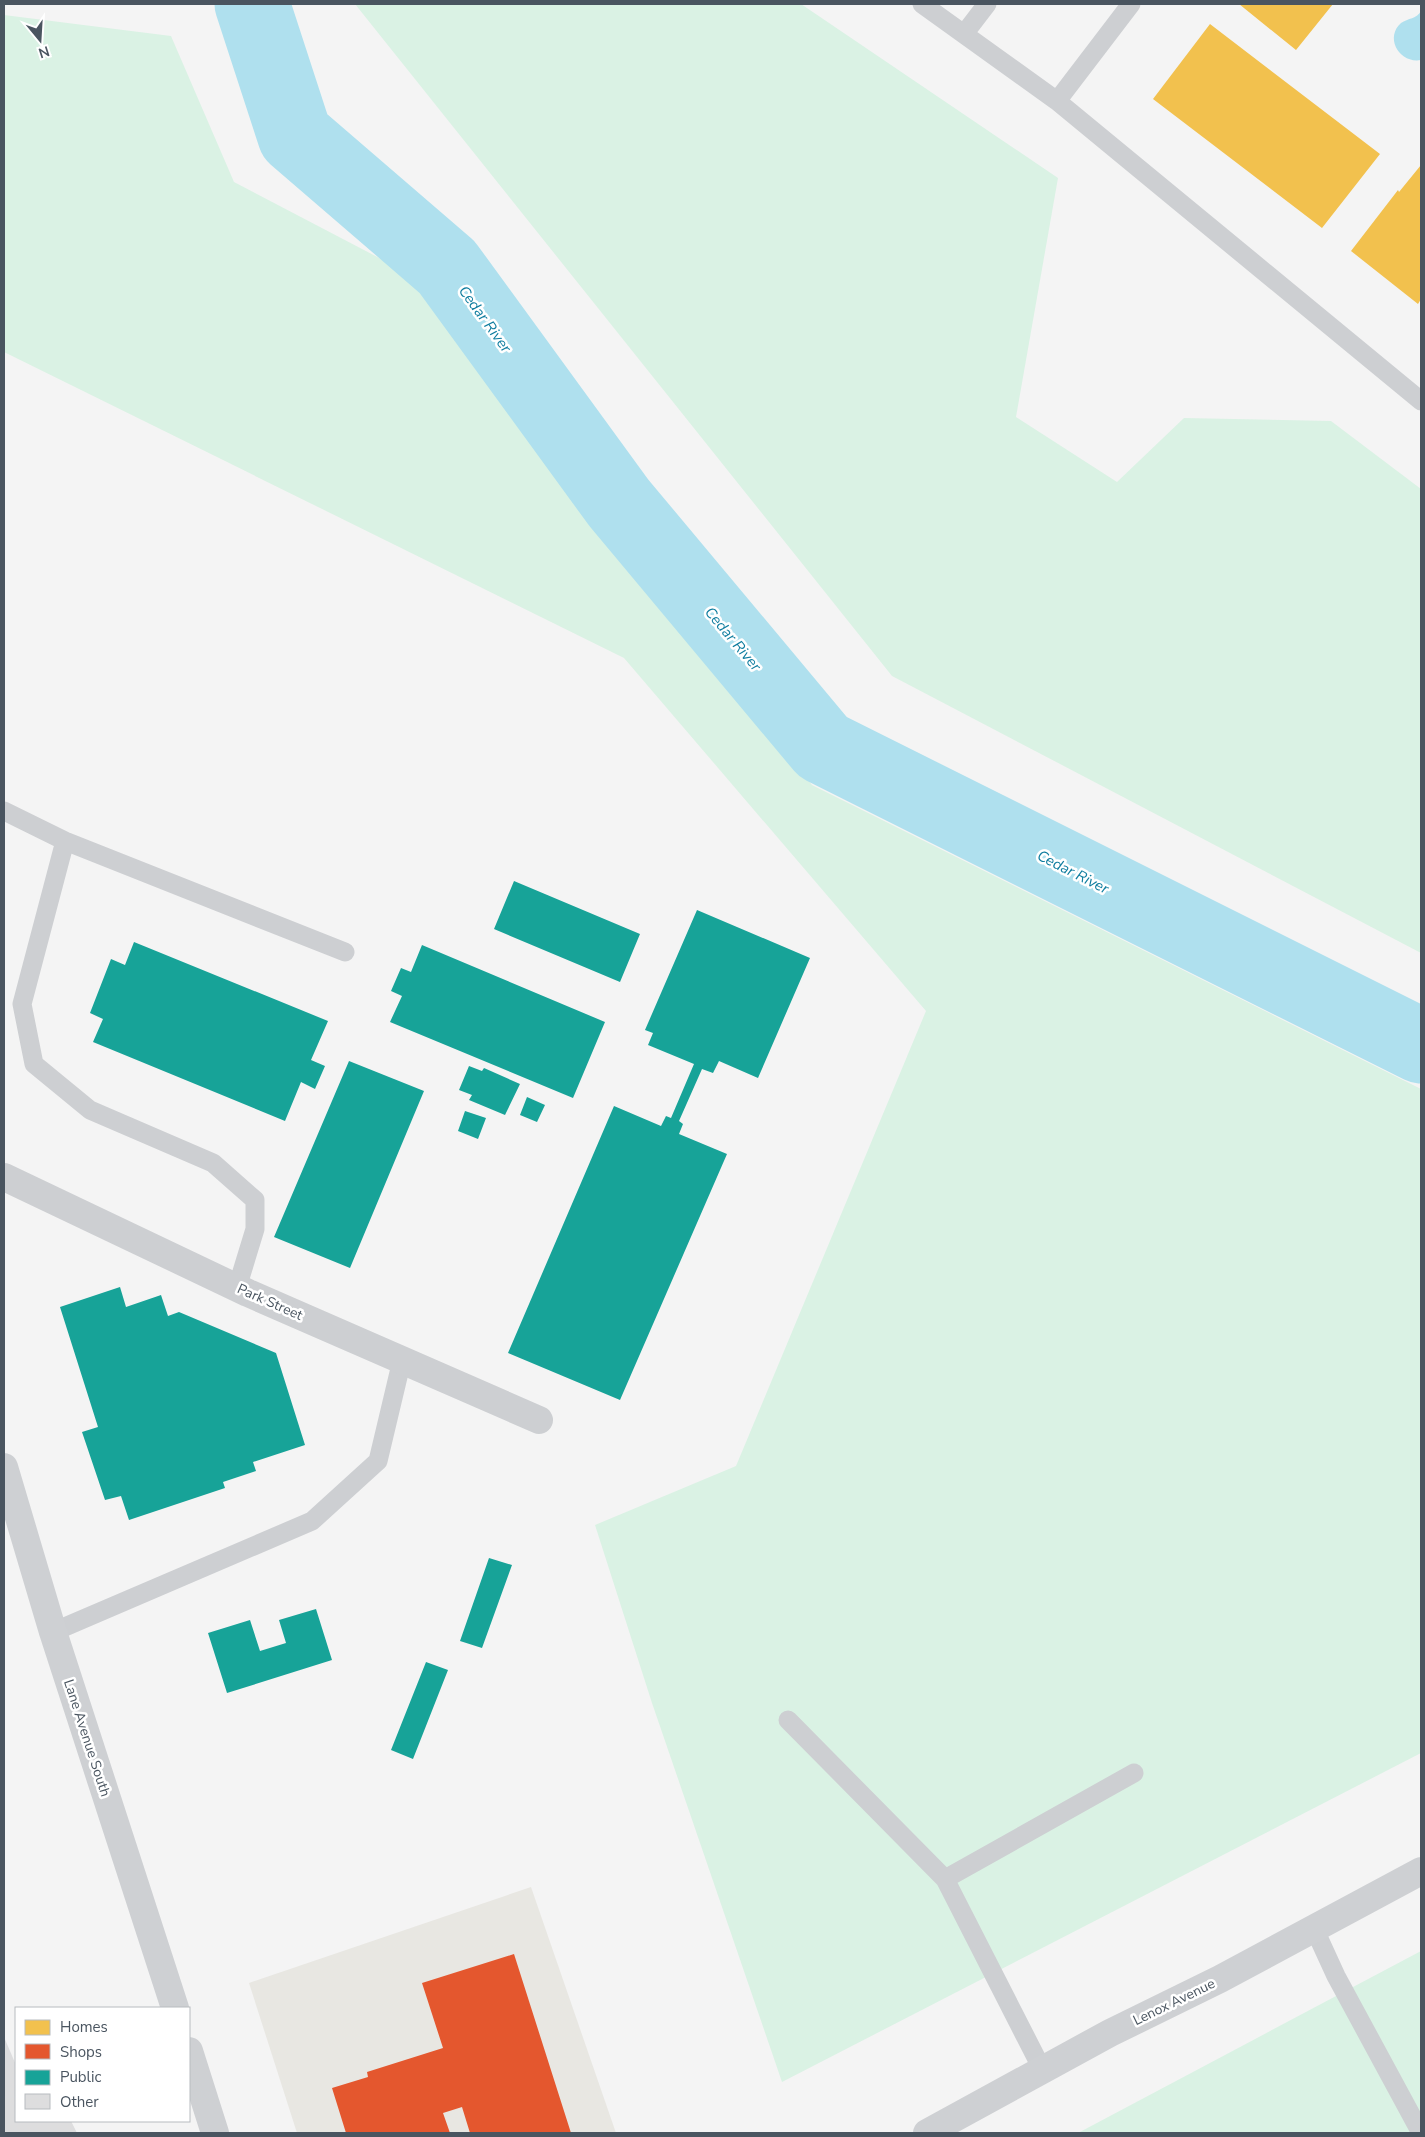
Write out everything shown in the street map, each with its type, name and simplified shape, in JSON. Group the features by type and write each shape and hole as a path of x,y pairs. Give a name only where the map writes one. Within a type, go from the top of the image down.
{"main road":[{"name":"Lane Avenue South","path":"4,1466 53,1632 175,2007"},
{"name":"Lenox Avenue","path":"927,2133 1110,2033 1220,1979 1421,1871"},
{"path":"190,2054 216,2133"}],"street":[{"name":"Park Street","path":"4,1177 236,1288 539,1420"}],"lane":[{"path":"922,4 1057,101 1421,401"},
{"path":"964,34 987,4"},
{"path":"1057,101 1131,4"},
{"path":"4,811 65,841 345,952"},
{"path":"65,841 22,1004 34,1064 90,1110 213,1164 256,1200 255,1228 236,1288"},
{"path":"53,1632 312,1521 378,1461 402,1360"},
{"path":"788,1720 945,1879 1043,2070"},
{"path":"945,1879 1134,1773"},
{"path":"1314,1928 1336,1976 1421,2133"}],"shaded area":[{"path":"531,1887 616,2133 297,2133 249,1983"}],"green space":[{"path":"355,4 801,4 1058,178 1016,417 1117,482 1184,418 1331,421 1421,489 1421,953 892,676"},
{"path":"4,15 171,36 234,182 406,272 812,785 1421,1089 1421,1753 782,2082 652,1703 595,1525 736,1466 926,1011 624,658 4,352"},
{"path":"1421,1951 1421,2133 1078,2133"}],"water":[{"path":"1421,11 1421,60 1413,60 1401,54 1397,49 1394,36 1396,29 1401,23 1415,17"}],"building: Homes":[{"path":"1239,4 1333,4 1296,50"},
{"path":"1210,24 1380,154 1322,228 1153,99"},
{"path":"1421,165 1421,299 1418,304 1351,251 1398,190 1399,192"}],"building: Shops":[{"path":"514,1954 571,2133 470,2133 462,2107 443,2113 450,2133 346,2133 332,2088 368,2077 367,2072 443,2048 422,1983"}],"building: Public":[{"path":"514,881 640,934 620,982 494,929"},
{"path":"697,910 810,958 758,1078 719,1061 713,1073 702,1069 679,1121 683,1124 679,1134 727,1154 620,1400 508,1353 614,1106 661,1126 666,1116 671,1118 694,1064 648,1045 653,1033 645,1030"},
{"path":"134,942 328,1021 311,1060 325,1066 315,1089 301,1082 285,1121 93,1042 103,1019 90,1013 111,959 125,965"},
{"path":"422,945 605,1022 573,1098 390,1022 402,996 391,991 401,968 411,972"},
{"path":"349,1061 424,1091 350,1268 274,1237"},
{"path":"469,1066 482,1071 484,1068 520,1084 505,1115 469,1100 472,1095 459,1090"},
{"path":"527,1097 545,1105 537,1122 520,1115"},
{"path":"465,1111 486,1118 478,1139 458,1131"},
{"path":"120,1287 126,1307 161,1295 168,1316 179,1312 276,1353 305,1445 253,1462 256,1471 223,1482 225,1488 129,1520 121,1496 105,1500 82,1432 98,1427 60,1307"},
{"path":"489,1558 512,1565 482,1648 460,1641"},
{"path":"316,1609 332,1660 227,1693 208,1633 250,1620 260,1651 286,1643 279,1620"},
{"path":"426,1662 448,1670 413,1759 391,1750"}],"building: Other":[{"path":"4,2037 15,2063 15,2122 72,2122 77,2133 4,2133"}],"waterway":[{"name":"Cedar River","path":"252,4 295,136 447,267 619,503 823,747 1421,1046"}]}
